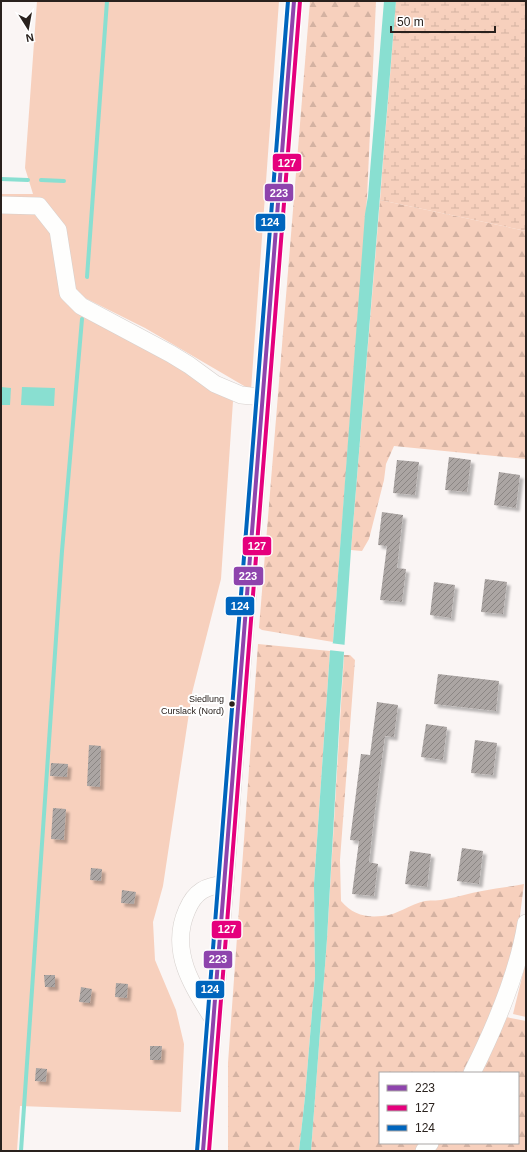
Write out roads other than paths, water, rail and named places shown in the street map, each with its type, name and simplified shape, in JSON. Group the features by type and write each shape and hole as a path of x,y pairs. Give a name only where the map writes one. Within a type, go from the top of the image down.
{"street":[{"path":"202,1151 225,884 294,1"},
{"path":"1,205 39,206 58,230 68,293 81,306 171,354 215,384 241,395 262,398"},
{"path":"214,1020 194,990 182,958 180,940 184,916 191,900 206,888 213,885 225,884"},
{"path":"472,1072 491,1032 508,989 526,923"}],"waterway":[{"path":"87,277 107,1"},
{"path":"1,179 28,180"},
{"path":"41,180 64,181"},
{"path":"21,1151 62,551 82,319"}],"place":[{"name":"Siedlung Curslack (Nord)","path":"232,704"}]}
